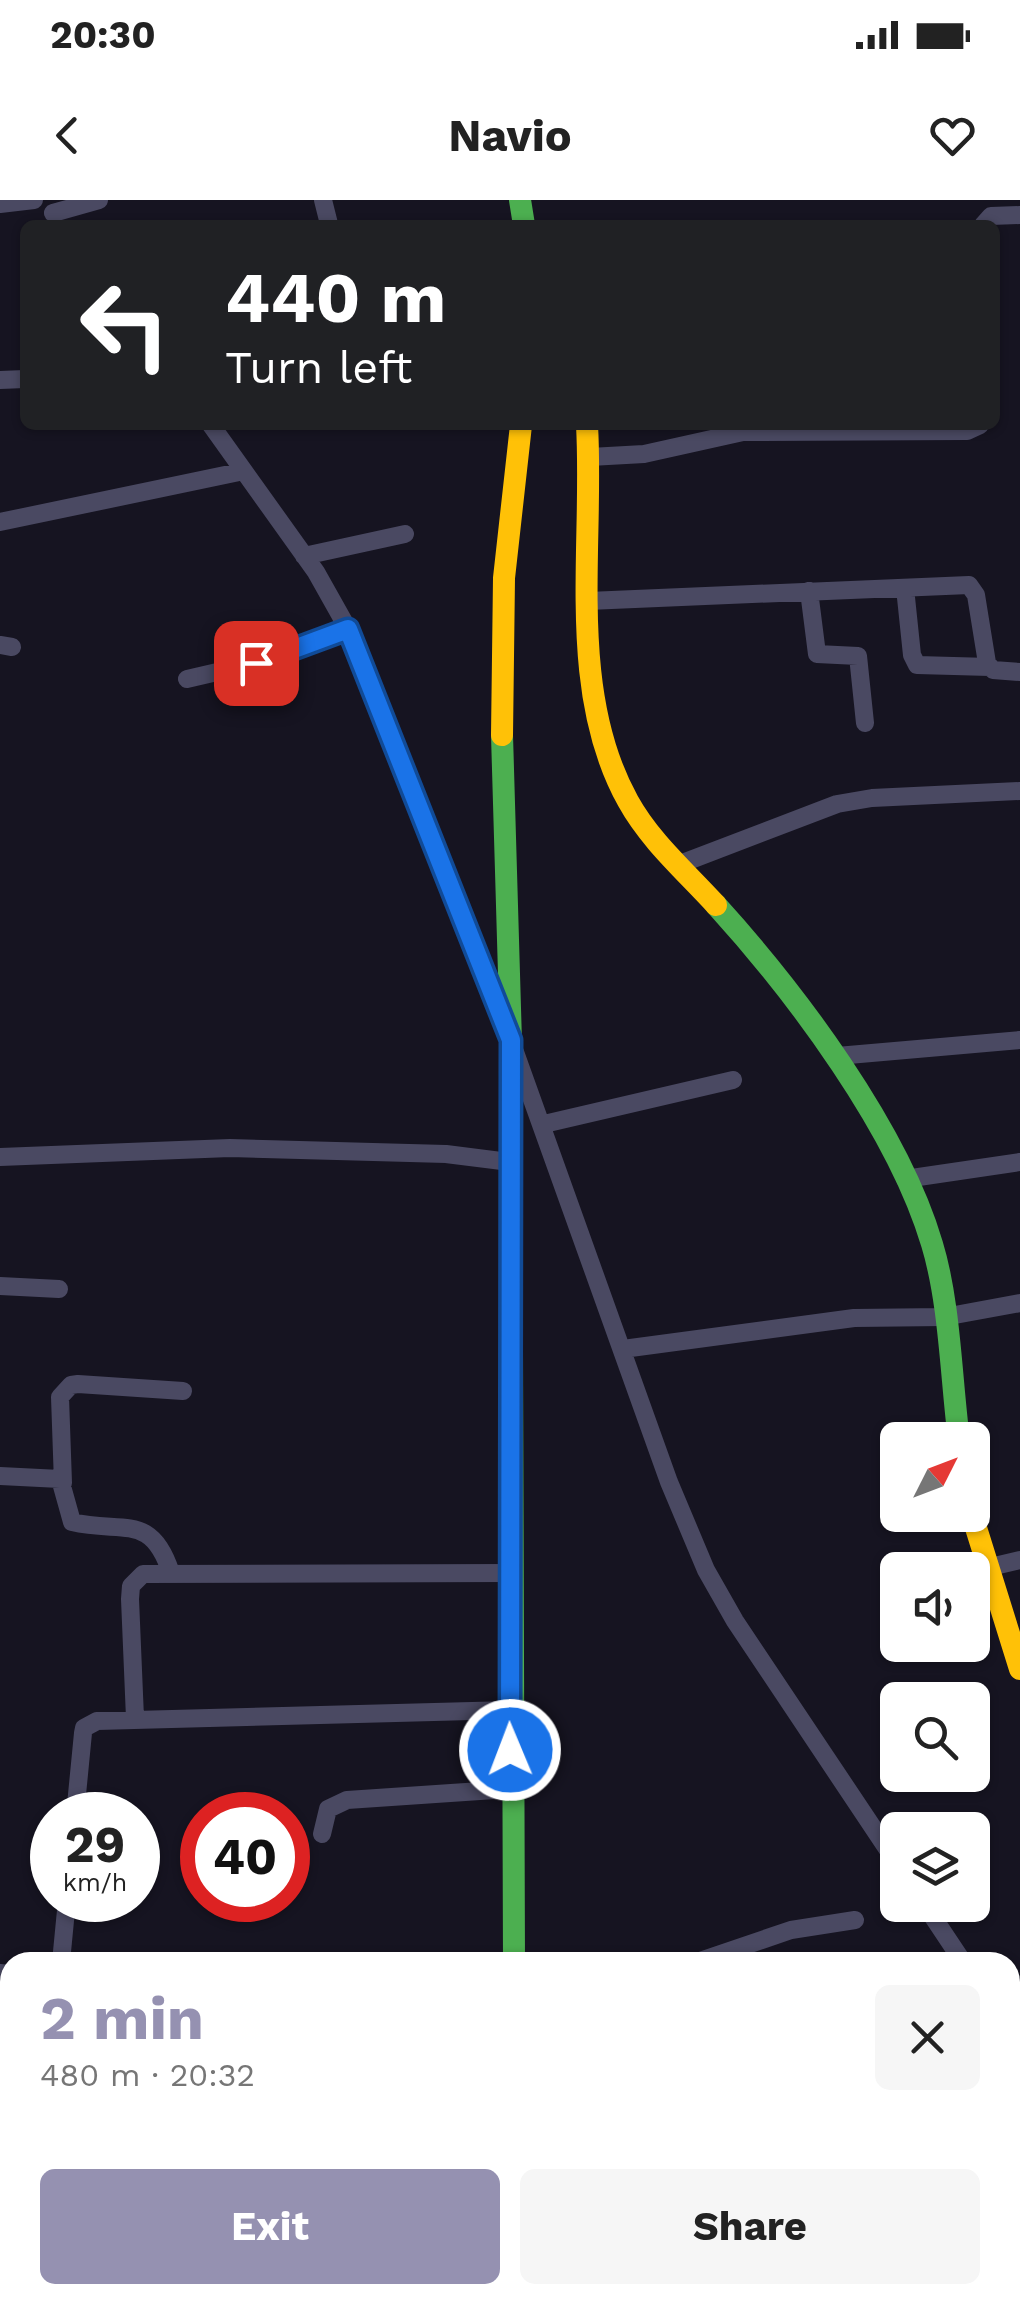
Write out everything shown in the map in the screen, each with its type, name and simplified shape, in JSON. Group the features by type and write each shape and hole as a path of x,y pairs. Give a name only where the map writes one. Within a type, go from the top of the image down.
{"street":[{"path":"0,204 34,200"},
{"path":"53,213 100,200"},
{"path":"987,220 991,216 1020,215"},
{"path":"215,430 304,556 348,629 544,1124 669,1482 712,1581 880,1838"},
{"path":"514,1952 510,1710 511,1040 501,726 507,501 520,430"},
{"path":"587,430 588,601 600,717 618,780 641,820 777,976 837,1056 905,1178 932,1238 957,1422"},
{"path":"590,457 644,454 743,432 834,430"},
{"path":"0,522 244,471"},
{"path":"304,556 405,534"},
{"path":"905,588 916,665 1020,672"},
{"path":"588,601 974,588 990,667"},
{"path":"809,591 817,654 858,656 865,724"},
{"path":"187,679 256,663 348,629"},
{"path":"680,864 838,804 872,798 1020,791"},
{"path":"837,1056 1020,1040"},
{"path":"544,1124 733,1080"},
{"path":"0,1157 230,1148 446,1154 510,1162"},
{"path":"905,1178 1020,1162"},
{"path":"0,1286 59,1289"},
{"path":"623,1349 854,1318 944,1316 1020,1303"},
{"path":"171,1574 153,1536 72,1522 67,1513 64,1483 60,1396 66,1388 78,1384 184,1391"},
{"path":"0,1476 56,1477 64,1483"},
{"path":"990,1567 1020,1560"},
{"path":"135,1718 131,1586 143,1574 510,1573"},
{"path":"990,1580 1020,1669"},
{"path":"77,1792 84,1728 97,1721 510,1710"},
{"path":"322,1834 328,1809 346,1800 511,1788"},
{"path":"725,1952 790,1930 855,1920"},
{"path":"62,1952 65,1922"},
{"path":"936,1922 956,1952"}],"traffic: fast":[{"path":"520,200 523,220"},
{"path":"502,735 511,1042 514,1952"},
{"path":"716,905 779,979 841,1064 870,1109 916,1200 943,1291 957,1422"}],"traffic: slow":[{"path":"502,735 504,578 520,430"},
{"path":"587,430 587,617 596,712 609,758 637,816 716,905"},
{"path":"977,1532 1020,1669"}],"route":[{"path":"256,663 348,629 511,1040 510,1750"}]}
